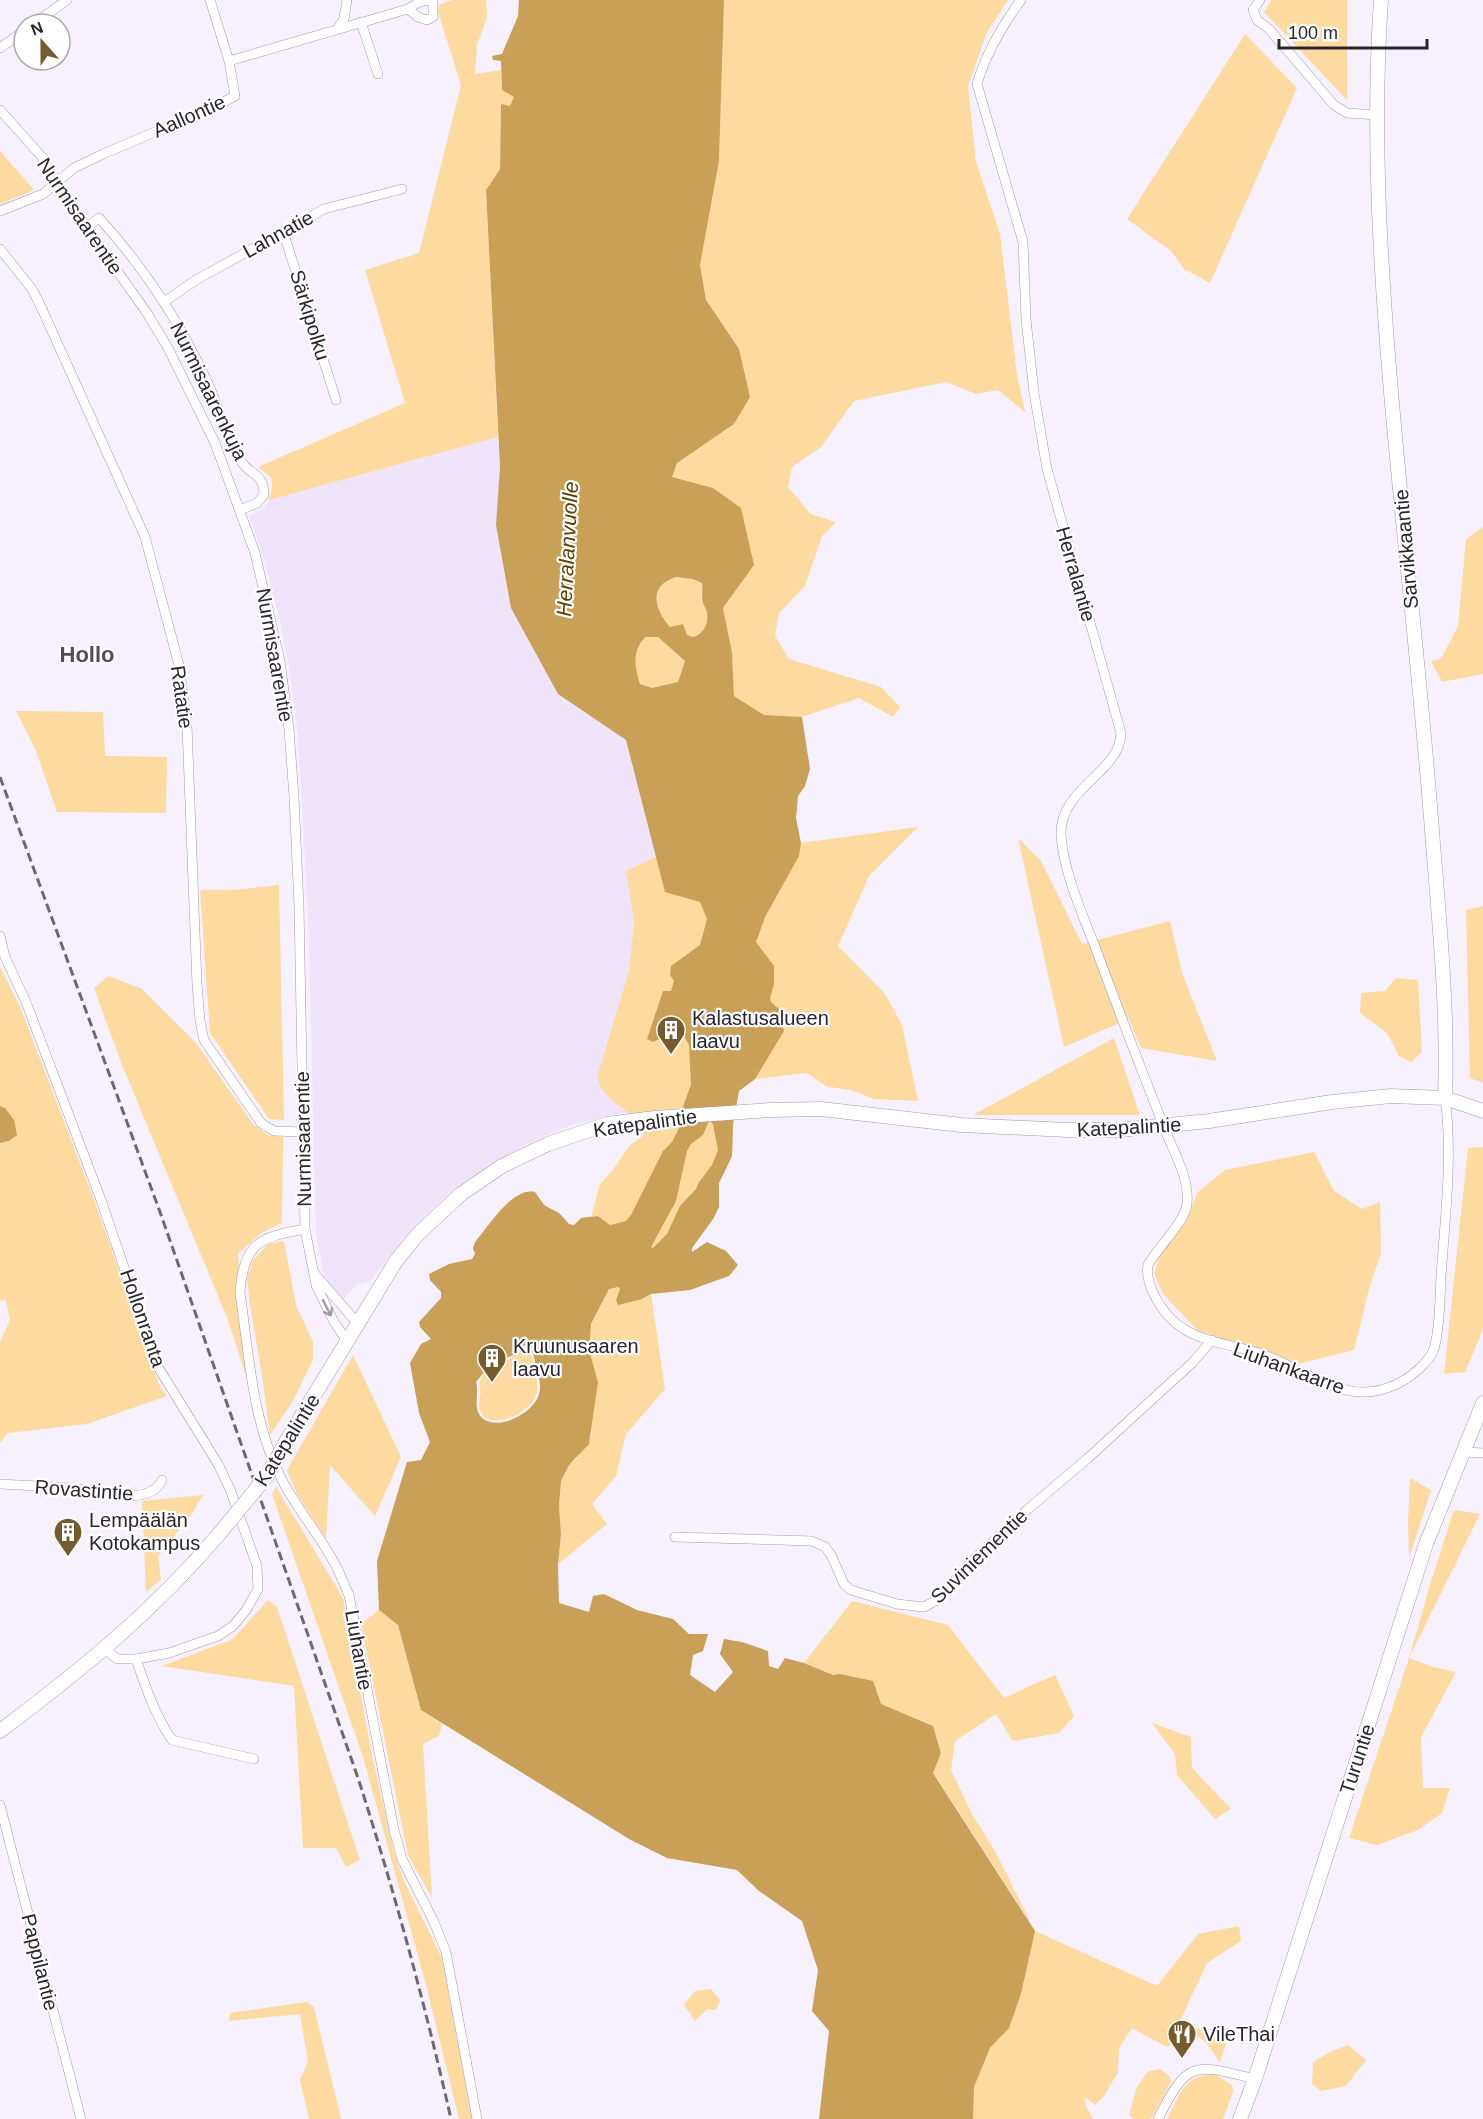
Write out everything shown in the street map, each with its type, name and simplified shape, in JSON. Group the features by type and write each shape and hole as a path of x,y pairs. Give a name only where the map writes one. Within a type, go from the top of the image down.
{"main road":[{"name":"Sarvikkaantie","path":"1381,0 1378,115 1379,198 1386,329 1428,770 1442,950 1446,1028 1445,1098"},
{"name":"Katepalintie","path":"0,1731 121,1635 186,1573 219,1534 267,1476 396,1261 418,1234 461,1194 481,1179 526,1155 576,1133 607,1124 655,1118 821,1108 961,1125 1068,1130 1119,1130 1209,1122 1332,1102 1391,1096 1445,1098 1483,1111"},
{"name":"Turuntie","path":"1240,2119 1255,2079 1426,1544 1464,1452 1478,1429 1483,1403"}],"street":[{"path":"50,12 67,0"},
{"name":"Aallontie","path":"56,184 74,168 102,154 235,96 229,61 210,0"},
{"path":"337,29 344,19 347,0"},
{"name":"Herralantie","path":"1021,0 1003,25 982,65 977,84 984,115 1023,242 1026,319 1034,393 1047,470 1121,733 1116,753 1072,799 1064,816 1061,834 1065,858 1078,903 1163,1126"},
{"path":"1260,0 1253,10 1257,20 1269,29 1334,105 1347,113 1378,115"},
{"path":"229,61 408,9"},
{"path":"361,22 378,74"},
{"name":"Nurmisaarentie","path":"0,110 43,158 56,184 147,313 168,348 215,443 255,553 280,661 288,729 299,906 305,1229 316,1286 334,1322 347,1341"},
{"path":"0,211 43,194 56,184"},
{"name":"Lahnatie","path":"164,302 196,280 324,209 402,189"},
{"name":"Nurmisaarenkuja","path":"86,227 99,218 128,251 164,302 204,375 241,462 264,483 264,495 257,503 240,510"},
{"name":"Särkipolku","path":"283,231 336,400"},
{"name":"Ratatie","path":"0,249 32,289 42,309 136,514 159,586 179,665 187,726 197,984 204,1040 261,1123 274,1131 303,1132"},
{"name":"Hollonranta","path":"0,936 5,957 26,1002 101,1200 158,1367 218,1464 230,1489 258,1566 258,1589 247,1609 233,1626 218,1636 169,1653 136,1659 117,1659 105,1649"},
{"name":"Liuhankaarre","path":"1163,1126 1180,1167 1186,1187 1187,1204 1183,1217 1154,1254 1146,1274 1156,1298 1168,1314 1184,1329 1212,1340 1261,1354 1347,1391 1364,1392 1388,1388 1408,1378 1426,1362 1434,1349 1444,1235 1449,1122 1445,1098"},
{"name":"Liuhantie","path":"305,1229 262,1240 251,1250 241,1272 240,1293 259,1416 265,1441 280,1477 338,1570 349,1595 394,1830 402,1859 434,1922 446,1952 477,2119"},
{"path":"312,1272 358,1324"},
{"name":"Suviniementie","path":"675,1537 812,1541 825,1546 844,1584 851,1590 897,1604 924,1607 937,1600 968,1565 1192,1363 1212,1340"},
{"path":"1464,1452 1483,1453"},
{"name":"Rovastintie","path":"0,1484 85,1490 104,1495 123,1496 151,1491 157,1488 162,1480"},
{"path":"136,1659 152,1704 172,1740 254,1759"},
{"name":"Pappilantie","path":"0,1805 81,2119"},
{"path":"1158,2119 1173,2089 1179,2081 1193,2071 1210,2068 1255,2079"}],"shaded area":[{"path":"452,0 486,0 487,18 477,45 475,74 501,70 502,89 514,97 510,106 501,105 500,169 486,190 498,437 269,500 272,478 258,467 405,403 365,270 419,253 461,85 438,12 439,5"},
{"path":"724,0 1008,0 987,32 968,86 976,162 1000,234 1017,375 1025,412 998,390 976,394 946,382 854,401 821,447 792,467 788,487 811,514 836,522 822,536 805,586 779,613 775,636 789,659 881,687 900,707 893,717 859,698 802,717 764,715 734,696 732,652 723,608 754,565 672,477 677,463 734,424 739,349 706,300 700,265 719,161"},
{"path":"1272,0 1347,0 1347,100 1264,12"},
{"path":"1245,34 1297,88 1210,283 1184,269 1171,251 1127,219"},
{"path":"0,151 34,190 0,204"},
{"path":"498,437 500,467 558,694 626,740 665,892 682,1109 620,1113 571,1125 533,1141 496,1161 454,1189 433,1208 413,1227 370,1281 356,1285 343,1300 328,1282 323,1270 316,1234 308,912 298,735 289,667 278,613 264,559 249,516 264,508 269,500"},
{"path":"1483,527 1483,674 1442,682 1431,661 1441,659 1458,626 1466,539"},
{"path":"676,577 693,579 702,583 702,602 707,610 708,619 703,630 693,637 687,635 683,624 670,627 658,605 657,598 661,586"},
{"path":"650,636 658,637 685,661 678,683 652,688 640,684 634,665 635,656 643,640"},
{"path":"16,711 103,712 105,756 167,757 166,813 57,812 36,751"},
{"path":"918,827 869,876 838,946 885,994 902,1025 918,1101 874,1099 851,1090 827,1087 807,1073 755,1079 739,1091 733,1124 732,1156 719,1183 719,1207 692,1248 692,1252 642,1256 610,1225 598,1216 591,1217 600,1184 629,1146 644,1135 624,1109 614,1103 601,1088 597,1077 629,971 634,923 626,871 656,857 799,856 801,843"},
{"path":"1018,838 1041,861 1082,944 1170,921 1182,973 1217,1061 1141,1048 1129,1019 1064,1047"},
{"path":"279,885 284,1120 269,1119 210,1033 200,890 233,890"},
{"path":"1483,906 1483,1083 1470,1078 1466,910"},
{"path":"0,967 21,1009 93,1197 160,1387 167,1396 87,1424 8,1433 0,1443 0,1342 10,1320 6,1300 0,1301 0,1143 9,1141 5,1108 0,1106"},
{"path":"109,976 142,989 196,1043 253,1124 268,1135 283,1137 282,1223 261,1233 238,1254 247,1379 228,1320 122,1065 94,988"},
{"path":"1396,978 1418,980 1422,1052 1411,1062 1399,1056 1387,1033 1360,1013 1361,993 1385,991"},
{"path":"1114,1038 1140,1115 973,1115"},
{"path":"1483,1147 1483,1329 1465,1372 1444,1374 1468,1148"},
{"path":"1314,1152 1334,1191 1362,1209 1380,1202 1381,1253 1369,1289 1354,1350 1298,1364 1197,1330 1163,1294 1154,1274 1161,1252 1185,1223 1198,1192 1225,1170"},
{"path":"284,1241 296,1305 313,1342 313,1360 293,1401 270,1435 247,1278 253,1260 268,1244"},
{"path":"614,1287 642,1299 651,1294 665,1389 626,1434 616,1476 592,1504 607,1524 558,1564 561,1534 559,1506 561,1481 569,1465 577,1458 592,1435 591,1423 595,1402 589,1350 591,1325 609,1289"},
{"path":"521,1347 529,1350 532,1358 537,1386 536,1395 526,1408 509,1418 491,1420 484,1417 479,1406 480,1382 483,1375 512,1357"},
{"path":"353,1355 401,1457 375,1516 330,1465 326,1539 297,1494 287,1470"},
{"path":"1410,1478 1431,1490 1409,1558 1408,1521"},
{"path":"276,1487 343,1598 372,1755 394,1852 404,1881 442,1958 472,2119 459,2119 425,1981 363,1757 272,1494"},
{"path":"203,1495 191,1515 158,1556 161,1579 146,1592 142,1501"},
{"path":"1454,1510 1480,1514 1409,1658"},
{"path":"268,1600 277,1607 360,1860 346,1867 336,1848 303,1848 294,1686 162,1666 233,1639"},
{"path":"852,1601 948,1625 1004,1698 1055,1675 1074,1716 1059,1733 1013,1741 996,1714 955,1741 951,1770 1033,1927 933,1772 941,1753 933,1726 881,1704 840,1674 833,1675 804,1663"},
{"path":"379,1610 398,1625 421,1710 442,1724 439,1736 423,1744 432,1898 408,1855 361,1624"},
{"path":"1409,1658 1456,1672 1421,1737 1423,1788 1450,1788 1442,1813 1418,1830 1377,1845 1349,1838"},
{"path":"1152,1723 1191,1737 1192,1768 1231,1809 1215,1819 1177,1775 1175,1754"},
{"path":"1239,1926 1241,1941 1207,1963 1179,2023 1228,2038 1220,2062 1209,2046 1196,2037 1182,2036 1167,2047 1132,2028 1119,2048 1118,2072 1104,2096 1095,2105 1085,2097 1086,2106 1093,2119 973,2119 974,2087 990,2048 1009,2027 1021,1994 1035,1931 1157,1986 1198,1934"},
{"path":"711,1989 720,2000 716,2010 707,2009 695,2021 684,2005 695,1991"},
{"path":"306,2002 314,2007 341,2119 309,2119 300,2080 308,2062 300,2014 229,2021 230,2013"},
{"path":"1348,2045 1366,2060 1346,2086 1321,2091 1312,2084 1313,2062"},
{"path":"1159,2069 1169,2075 1171,2082 1150,2119 1134,2119 1129,2115 1136,2089 1147,2072"},
{"path":"1215,2074 1232,2085 1233,2092 1223,2119 1167,2119 1180,2094 1190,2082 1205,2075"}],"water":[{"name":"Herralanvuolle","path":"519,0 724,0 719,161 700,265 706,300 739,349 750,397 734,424 677,463 672,477 713,488 741,508 754,565 723,608 732,652 734,696 764,715 802,717 810,769 805,786 798,796 796,818 801,843 799,856 765,917 756,942 774,966 774,984 770,998 779,1009 784,1031 755,1079 739,1091 733,1124 732,1156 719,1183 719,1207 692,1248 692,1252 707,1242 726,1251 738,1265 729,1276 690,1290 651,1294 642,1299 618,1305 616,1300 620,1289 618,1287 609,1289 591,1324 589,1350 598,1382 589,1444 569,1465 561,1481 559,1603 589,1612 593,1596 604,1594 637,1610 673,1619 689,1634 708,1634 703,1651 693,1655 690,1675 715,1692 733,1672 720,1654 724,1639 742,1642 768,1651 769,1666 778,1669 785,1658 833,1675 840,1674 873,1681 881,1704 933,1726 941,1753 933,1773 1035,1931 1021,1994 1009,2028 990,2048 974,2087 973,2119 819,2119 829,2031 812,2011 818,1970 802,1921 759,1891 737,1870 667,1858 629,1839 421,1710 398,1625 379,1610 377,1561 407,1462 421,1460 430,1442 419,1413 410,1363 421,1344 431,1339 420,1327 419,1322 441,1298 441,1292 430,1280 429,1274 449,1264 472,1259 475,1254 473,1248 475,1242 494,1218 510,1201 526,1192 535,1192 544,1205 559,1213 569,1224 574,1225 581,1218 598,1216 610,1225 626,1221 631,1215 663,1151 672,1142 682,1122 682,1109 691,1085 689,1045 684,1036 678,1031 653,1042 647,1039 663,991 671,991 674,981 670,975 671,966 700,945 707,919 700,902 665,892 626,740 558,694 511,608 496,525 500,467 486,190 500,169 501,104 510,106 514,97 502,90 501,61 493,60 492,56 502,54 518,16","holes":["676,577 693,579 702,583 702,601 707,612 707,621 697,636 687,635 683,624 670,627 660,612 656,598 661,586","646,637 658,637 685,661 678,682 652,688 640,684 636,653","710,1121 713,1124 718,1150 712,1165 696,1189 680,1206 667,1234 653,1248 651,1247 676,1201 687,1151 691,1144 703,1135","522,1345 531,1350 534,1356 540,1386 536,1401 529,1409 512,1419 493,1423 485,1420 478,1410 476,1382 496,1362 514,1355"]},
{"path":"0,1106 5,1108 14,1120 17,1135 9,1141 0,1143"}],"railway":[{"path":"0,777 160,1212 358,1778 408,1947 451,2119"}],"place":[{"name":"Kalastusalueen laavu","path":"671,1056"},
{"name":"Kruunusaaren laavu","path":"492,1384"},
{"name":"Lempäälän Kotokampus","path":"68,1558"},
{"name":"VileThai","path":"1182,2060"}],"district":[{"name":"Hollo","path":"87,654"}]}
